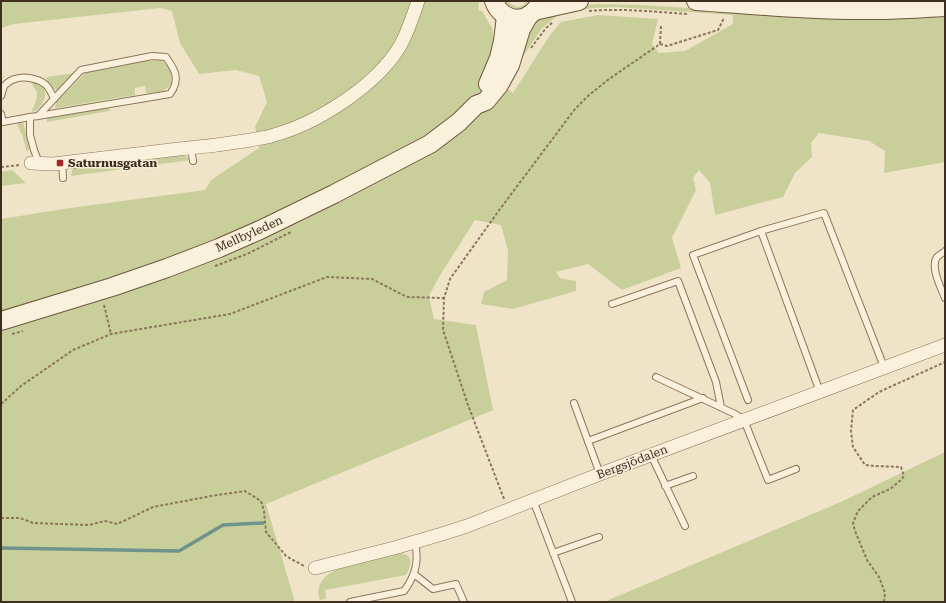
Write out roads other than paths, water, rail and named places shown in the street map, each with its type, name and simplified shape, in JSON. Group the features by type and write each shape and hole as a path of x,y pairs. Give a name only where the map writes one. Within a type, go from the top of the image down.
{"main road":[{"path":"494,1 498,9 506,16 514,19 521,18 534,9 583,6"},
{"path":"692,7 782,7 854,10 945,7"},
{"name":"Mellbyleden","path":"476,105 486,101 499,85 510,65 521,29 534,9"},
{"name":"Mellbyleden","path":"4,328 74,299 160,271 254,233 334,194 430,144 459,122 476,105 480,95 488,84 499,58 506,16"}],"street":[{"path":"35,164 192,154 226,144 274,136 301,126 348,99 374,77 400,46 408,31 418,1"},
{"name":"Bergsjödalen","path":"315,568 394,548 467,526 600,474 884,367 944,347"}],"lane":[{"path":"1,114 2,122 30,117 38,116 170,94 176,87 176,75 172,65 166,57 152,56 81,70 38,116"},
{"path":"1,96 4,86 14,79 24,77 35,79 45,84 54,99"},
{"path":"30,117 30,135 34,150 35,164"},
{"path":"62,163 64,178"},
{"path":"748,400 693,254 824,212 884,367"},
{"path":"761,231 820,392"},
{"path":"945,251 937,257 934,264 937,278 945,298"},
{"path":"612,304 678,281 716,382 721,407"},
{"path":"656,377 703,398 744,420 768,480 796,469"},
{"path":"588,441 703,398"},
{"path":"574,403 600,474"},
{"path":"651,455 685,526"},
{"path":"665,486 693,476"},
{"path":"533,500 572,602"},
{"path":"553,553 599,537"},
{"path":"350,602 404,591 411,582 414,574 417,553 415,542"},
{"path":"414,574 433,589 456,584 464,602"}],"waterway":[{"path":"1,548 179,551 223,525 263,523"}],"place":[{"name":"Saturnusgatan","path":"60,163"}]}
